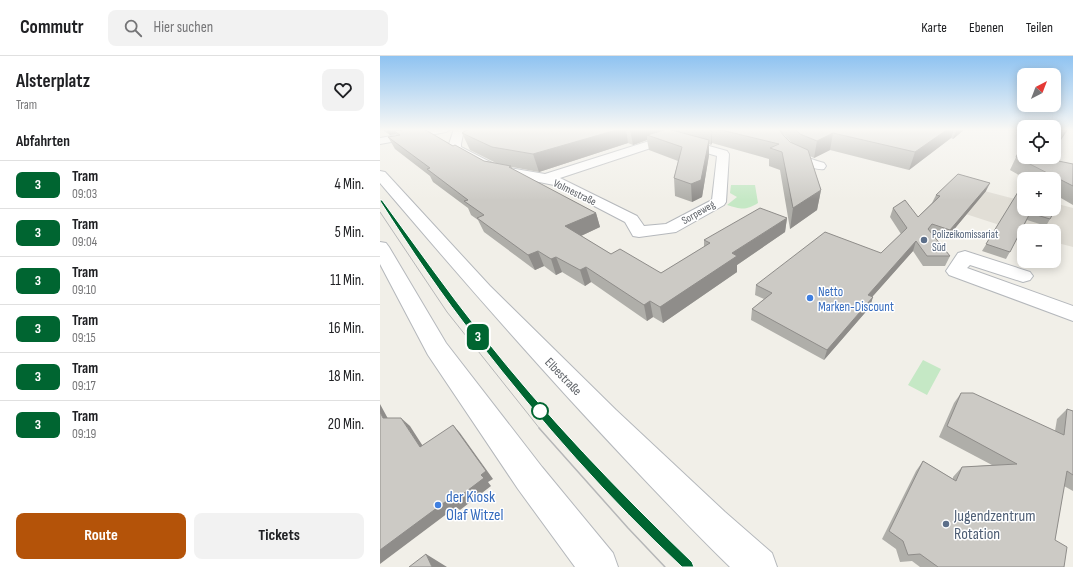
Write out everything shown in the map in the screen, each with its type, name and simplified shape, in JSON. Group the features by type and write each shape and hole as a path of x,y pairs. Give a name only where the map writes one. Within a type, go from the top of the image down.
{"street":[{"name":"Volmestraße","path":"462,153 495,169 546,178 558,182 631,219 639,232"},
{"name":"Sorpeweg","path":"546,178 623,153"},
{"name":"Sorpeweg","path":"639,232 670,228 719,202 723,154 719,153"},
{"path":"790,153 795,158 820,166"},
{"name":"Elbestraße","path":"380,175 483,291 606,419 712,525 758,567"},
{"path":"1023,276 965,257 956,271 1073,314"},
{"path":"384,263 437,349 530,478 599,567"}],"shaded area":[{"path":"954,183 1015,199 1017,201 1017,216 1061,216 1061,205 1073,208 1073,247 1061,244 1061,224 1017,224 1017,231 932,203"}],"green space":[{"path":"731,185 755,185 758,203 746,208 736,208 727,205 737,197 730,193"},
{"path":"923,360 941,369 927,395 908,385"}],"building":[{"path":"409,153 469,153 484,161 511,166 509,167 596,213 565,226 611,254 620,249 661,273 710,243 704,240 760,208 787,218 732,253 737,256 660,307 650,301 644,305 586,267 580,270 556,257 551,259 538,251 528,255 477,218 484,215 464,201 468,200 427,169 430,168"},
{"path":"680,153 706,153 701,180 691,184 674,178"},
{"path":"782,153 809,153 821,190 793,208"},
{"path":"1061,162 1073,164 1073,186 1061,180 1061,172 1045,172 1030,164 1061,164"},
{"path":"958,174 990,183 950,230 932,224 928,229 950,256 927,256 916,241 868,295 873,297 827,350 752,309 772,293 756,285 825,232 881,253 907,228 893,208 905,200 918,217 940,196 936,195"},
{"path":"1017,194 1017,216 1028,216 1024,224 1017,224 1017,238 1010,252 986,244"},
{"path":"1040,216 1052,216 1050,219"},
{"path":"961,393 973,393 1064,435 1067,409 1073,411 1073,475 1067,471 1055,540 1067,547 1064,567 938,567 920,554 908,555 903,541 889,531 923,461 956,481 962,467 1017,464 947,426"},
{"path":"380,412 383,418 401,418 420,447 453,425 486,471 481,475 484,478 451,503 449,499 380,550"},
{"path":"426,554 432,567 409,567"}],"tram line":[{"path":"380,201 480,338 555,429"},
{"name":"3","path":"380,201 480,338 546,417 638,520 687,567"},
{"path":"380,212 447,312 540,429"},
{"path":"539,428 628,528 665,567"},
{"path":"555,428 638,520 687,567"}],"place":[{"name":"Polizeikomissariat Süd","path":"924,240"},
{"name":"Netto Marken-Discount","path":"810,298"},
{"name":"der Kiosk Olaf Witzel","path":"438,505"},
{"name":"Jugendzentrum Rotation","path":"946,524"}]}
